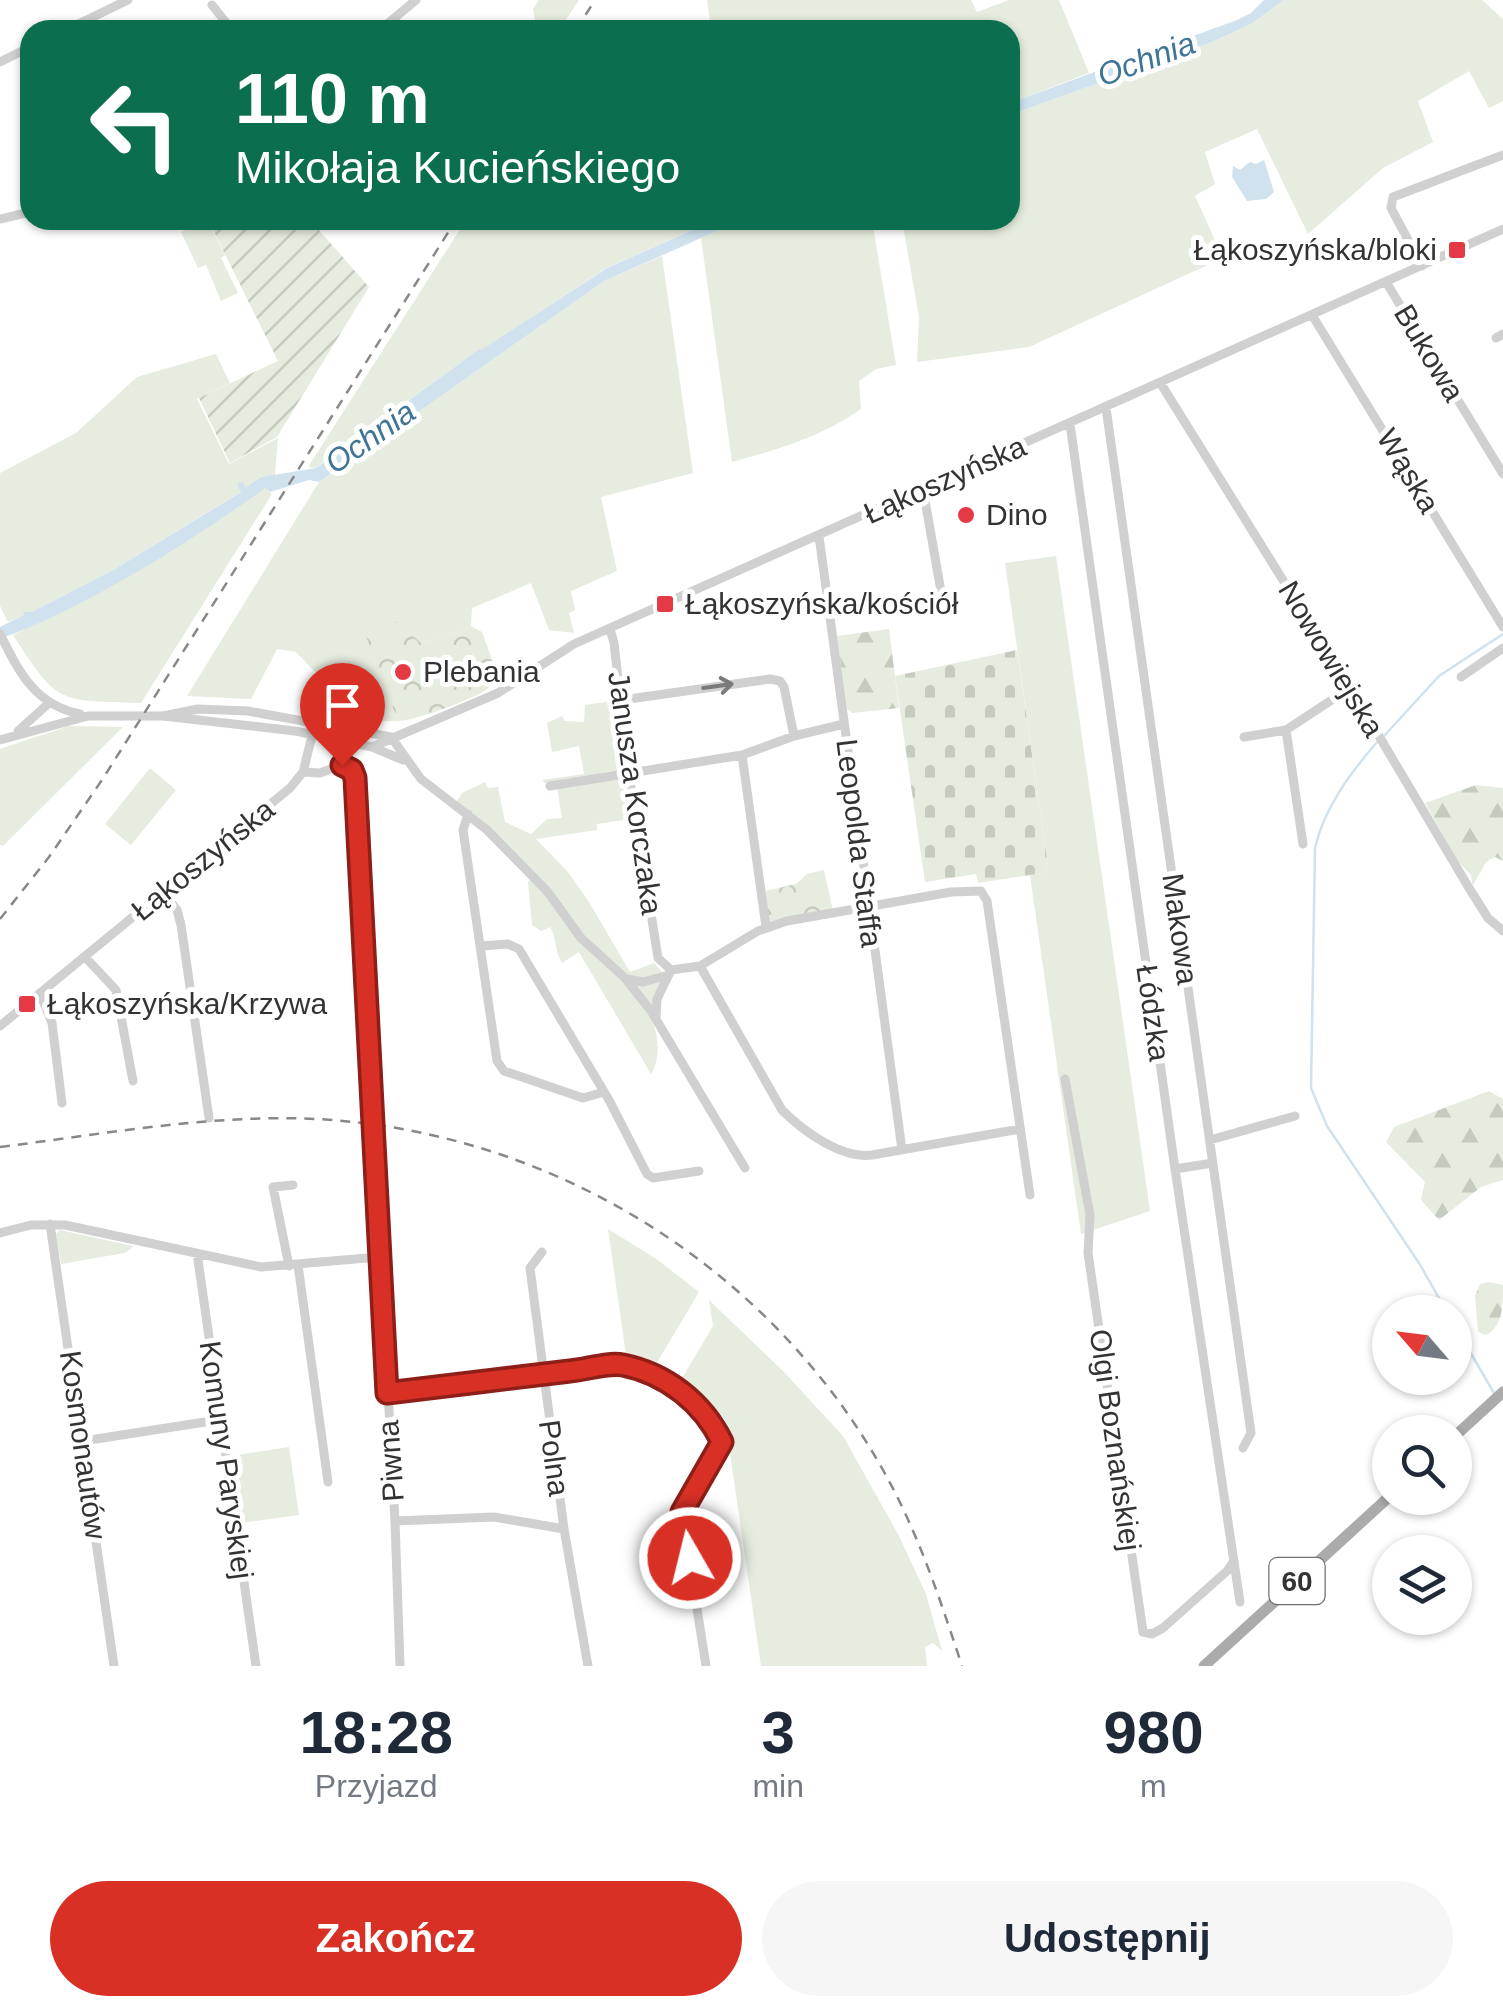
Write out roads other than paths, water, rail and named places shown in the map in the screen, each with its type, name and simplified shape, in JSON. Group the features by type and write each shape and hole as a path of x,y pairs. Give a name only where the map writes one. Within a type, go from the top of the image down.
{"main road":[{"path":"1472,1420 1503,1392"},
{"name":"60","path":"1204,1666 1372,1512"}],"street":[{"path":"87,20 128,0"},
{"path":"392,20 415,0"},
{"path":"212,5 224,20"},
{"path":"1422,266 1391,208 1393,197 1503,154"},
{"name":"Łąkoszyńska","path":"372,748 498,693 574,644 1503,229"},
{"name":"Bukowa","path":"1386,282 1503,474"},
{"name":"Wąska","path":"1312,315 1503,627"},
{"name":"Nowowiejska","path":"1160,384 1350,688 1469,888 1488,918 1503,931"},
{"name":"Makowa","path":"1106,408 1251,1434 1244,1448"},
{"name":"Łódzka","path":"1070,424 1174,1169 1240,1602"},
{"path":"923,489 946,614"},
{"name":"Leopolda Staffa","path":"818,536 902,1150"},
{"name":"Janusza Korczaka","path":"610,628 658,958 669,973"},
{"path":"0,634 34,692 66,711 88,716"},
{"path":"1461,678 1503,648"},
{"path":"622,700 770,679 780,681 794,736"},
{"path":"1244,738 1286,730 1350,688"},
{"path":"30,722 34,692"},
{"path":"1,740 30,722 50,703"},
{"path":"44,726 50,703"},
{"path":"1,740 88,716 248,711 405,760"},
{"path":"550,786 742,756 794,736 844,724"},
{"path":"314,729 391,737"},
{"path":"304,772 314,729"},
{"path":"1286,730 1303,844"},
{"path":"391,737 389,747 394,756"},
{"path":"391,737 430,788 487,830 546,891 597,954 625,978 746,1168"},
{"path":"742,756 766,928"},
{"name":"Piwna","path":"304,772 320,774 342,765 352,770 355,778 400,1666"},
{"name":"Łąkoszyńska","path":"0,1026 290,788 304,772"},
{"path":"468,814 463,830 497,1060 504,1071 584,1098 604,1092"},
{"path":"625,978 642,982 700,966 787,920 951,892 981,891 987,902 1030,1195"},
{"path":"163,892 177,910 181,926 208,1118"},
{"path":"481,946 508,944 519,949 604,1092 647,1174 653,1178 698,1171"},
{"path":"85,957 116,990 133,1081"},
{"path":"700,966 782,1110 796,1124 855,1156 1020,1130"},
{"path":"656,1022 656,998 669,973"},
{"path":"40,993 52,1023 62,1103"},
{"name":"Olgi Boznańskiej","path":"1065,1078 1091,1226 1088,1253 1142,1628 1152,1634 1163,1628 1234,1561"},
{"path":"1210,1140 1296,1116"},
{"path":"1174,1169 1213,1163"},
{"path":"293,1185 273,1187 293,1266 328,1482"},
{"path":"0,1232 50,1224 261,1267 379,1257"},
{"name":"Kosmonautów","path":"50,1224 114,1666"},
{"name":"Polna","path":"542,1252 530,1268 564,1529 588,1666"},
{"name":"Komuny Paryskiej","path":"197,1254 256,1666"},
{"path":"387,1393 624,1366 689,1396 713,1423 722,1442 682,1512 706,1666"},
{"path":"84,1441 218,1420"},
{"path":"395,1522 494,1517 564,1529"}],"water":[{"name":"Ochnia","path":"1264,0 1284,0 1251,24 1212,42 1020,111 1020,99 1251,13"},
{"path":"1264,160 1274,192 1266,199 1247,201 1232,177 1233,166 1240,170 1250,162"},
{"name":"Ochnia","path":"692,230 719,230 604,281 319,482 309,480 270,492 265,488 137,572 67,610 0,639 0,627 24,615 23,611 32,612 115,569 241,492 237,484 242,482 246,487 261,477 316,468 478,350 607,268"}],"waterway":[{"path":"1384,736 1439,676 1503,634"},
{"path":"1378,741 1340,791 1315,848 1311,1088 1327,1126 1437,1295"},
{"path":"1472,1355 1494,1393"}],"railway":[{"path":"582,20 595,0"},
{"path":"0,919 102,780 450,230"},
{"path":"0,1147 237,1119 316,1119 403,1129 487,1150 568,1181 644,1222 715,1272 779,1330 835,1397 883,1470 907,1517 962,1666"}],"place":[{"name":"Łąkoszyńska/bloki","path":"1457,250"},
{"name":"Dino","path":"966,515"},
{"name":"Łąkoszyńska/kościół","path":"665,604"},
{"name":"Plebania","path":"403,672"},
{"name":"Łąkoszyńska/Krzywa","path":"27,1004"}]}
